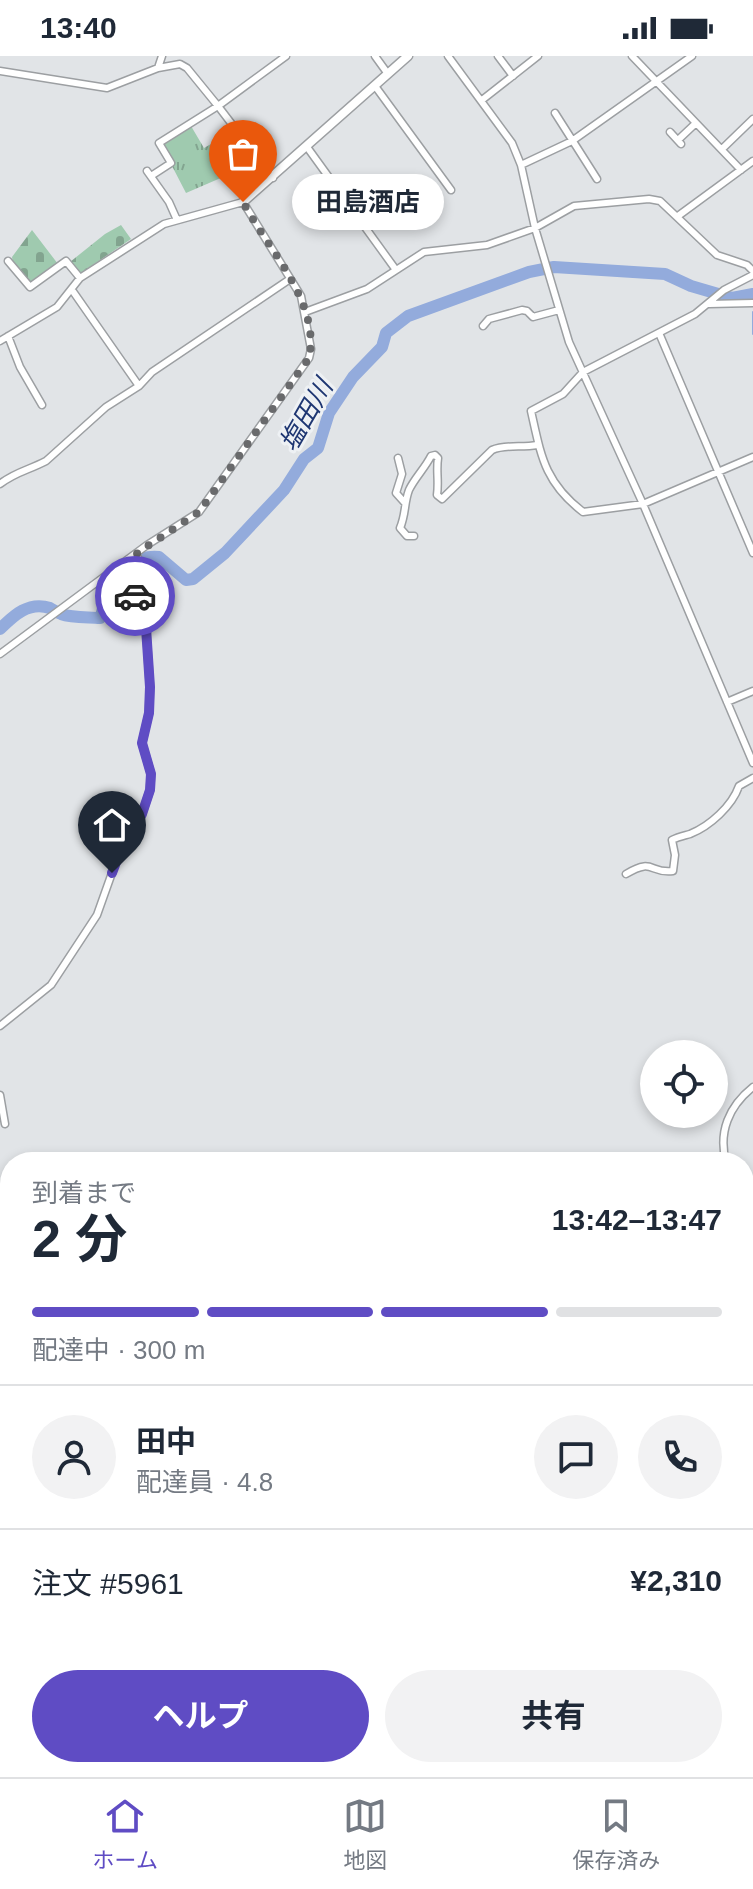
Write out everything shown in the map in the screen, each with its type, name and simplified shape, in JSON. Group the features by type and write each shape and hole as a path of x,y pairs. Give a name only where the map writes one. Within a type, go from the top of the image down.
{"street":[{"path":"158,68 162,56"},
{"path":"177,220 149,173 171,163 159,143 218,106 286,56"},
{"path":"375,56 388,74"},
{"path":"0,341 57,307 80,278 164,224 243,202 408,56"},
{"path":"448,56 512,143 521,165 544,262 569,342 643,504 753,763"},
{"path":"498,56 513,76"},
{"path":"482,100 538,56"},
{"path":"632,56 741,170"},
{"path":"521,165 572,141 692,56"},
{"path":"0,71 107,88 158,68 180,64 187,68 273,178"},
{"path":"375,86 451,190"},
{"path":"555,113 597,179"},
{"path":"722,149 753,119"},
{"path":"670,132 679,142 696,123"},
{"path":"307,147 396,270"},
{"path":"678,216 753,161"},
{"path":"305,312 367,289 424,252 487,245 535,228 574,206 649,199 660,201 717,255 747,265 753,273 724,290 711,303 583,372 563,394 531,411 537,445 555,483 566,499 583,512 643,504 753,457"},
{"path":"0,654 137,553 199,512 309,358 310,339 301,296 243,202"},
{"path":"8,261 30,287 66,261 80,278"},
{"path":"0,484 20,469 46,461 106,407 139,386 152,372 290,279"},
{"path":"745,280 753,287"},
{"path":"72,290 139,386"},
{"path":"711,303 752,302"},
{"path":"483,326 489,319 522,310 533,317 559,310"},
{"path":"659,333 753,553"},
{"path":"8,336 20,367 42,405"},
{"path":"405,503 411,485 431,456 438,458 435,470 439,479 437,495 442,499 492,450 537,445"},
{"path":"398,458 402,474 396,493 407,510 400,528 407,536 414,536"},
{"path":"0,1026 51,985 97,915 122,846 142,814 150,790 151,774 142,743 149,713 150,687 146,628 134,599 140,572 137,553"},
{"path":"727,702 753,691"},
{"path":"626,874 641,865 668,873 673,871 675,855 672,840 697,830 715,818 735,798 739,786 753,778"},
{"path":"723,1152 725,1126 739,1099 753,1087"},
{"path":"0,1095 5,1124"}],"green space":[{"path":"191,126 204,148 225,136 246,171 226,181 223,177 186,193 172,166 175,164 162,143"},
{"path":"121,225 131,239 81,273 70,262 105,234"},
{"path":"32,230 58,264 31,284 13,263 12,257"}],"waterway":[{"name":"塩田川","path":"0,629 16,614 35,606 70,616 100,618 109,580 121,568 144,558 159,557 186,580 193,579 225,553 284,490 304,459 318,448 329,413 353,377 382,347 386,333 408,316 529,272 554,267 665,274 691,286 732,298 753,294"},
{"path":"753,312 753,334"}],"way so far":[{"path":"135,596 140,572 137,553 199,512 309,358 310,339 301,296 243,202"}],"place":[{"name":"田島酒店","path":"243,202"}],"route":[{"path":"112,873 122,846 142,814 150,790 151,774 142,743 149,713 150,687 146,628 135,596"}]}
